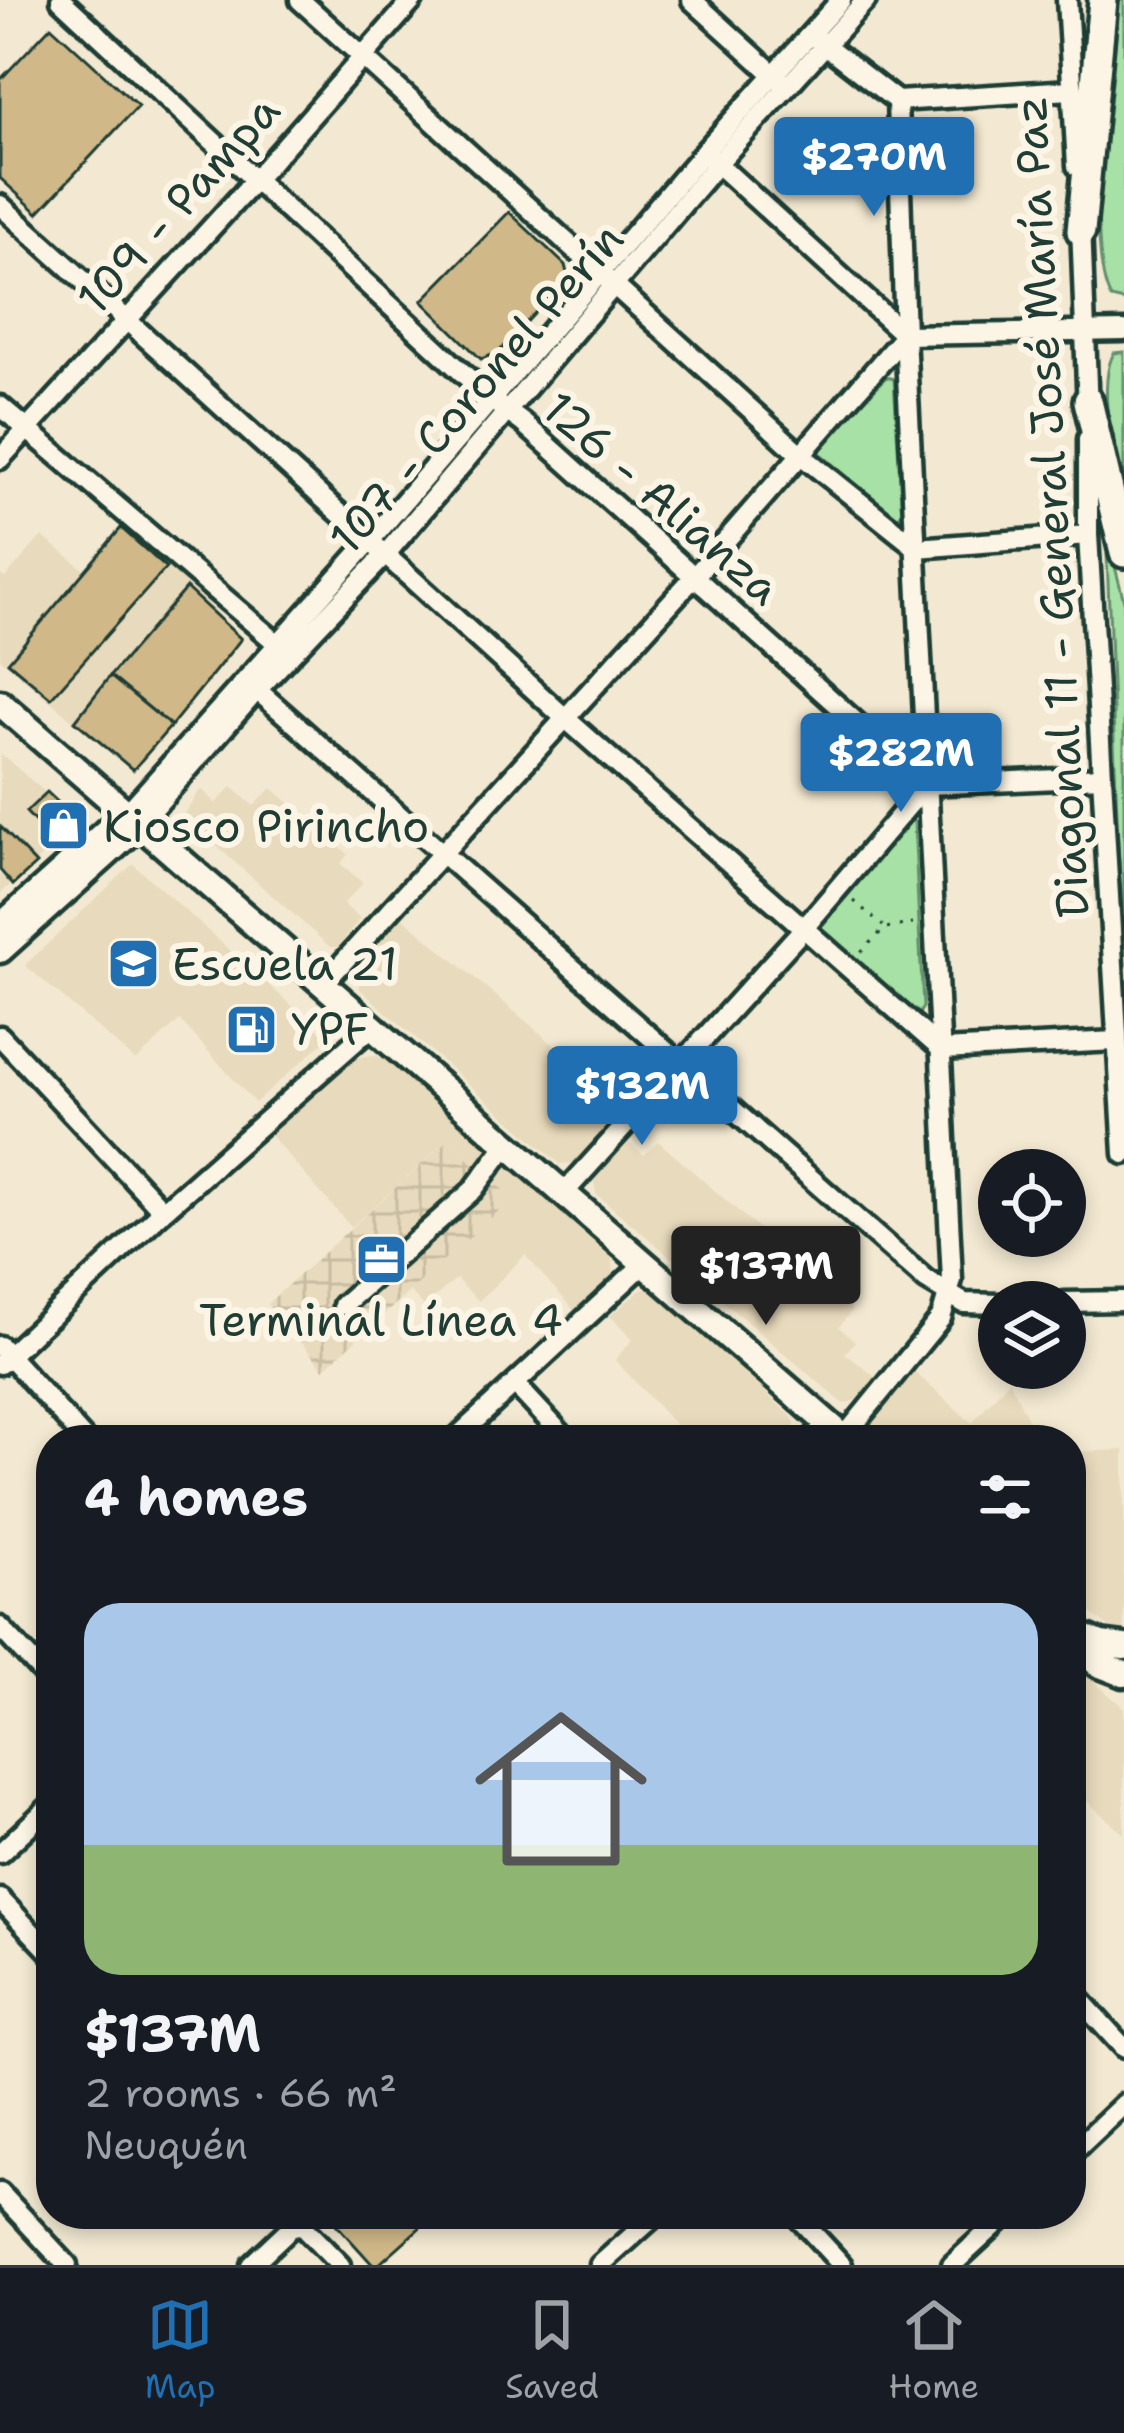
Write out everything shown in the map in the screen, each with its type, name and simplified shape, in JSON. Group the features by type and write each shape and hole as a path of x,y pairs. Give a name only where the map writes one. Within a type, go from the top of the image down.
{"highway":[{"path":"1082,231 1103,0"},
{"path":"1088,401 1122,545 1088,535"}],"main road":[{"path":"0,703 646,1262 822,1425"},
{"path":"0,927 135,818"},
{"path":"0,950 135,818"},
{"path":"1114,1650 1124,1674"},
{"path":"1114,1650 1124,1687"}],"street":[{"name":"126 - Alianza","path":"61,0 500,407 523,422 926,785"},
{"path":"300,0 801,455 917,548 1088,535"},
{"name":"109 - Pampa","path":"0,459 412,0"},
{"path":"692,0 780,80"},
{"name":"107 - Coronel Perín","path":"817,39 841,0"},
{"name":"107 - Coronel Perín","path":"135,818 377,549 780,80 817,39 866,0"},
{"name":"Diagonal 11 - General José María Paz","path":"1067,0 1086,332 1088,535 1124,1154"},
{"path":"817,39 897,101 1071,90"},
{"path":"842,1425 941,1318 950,1297 953,1259 904,335 897,101"},
{"path":"711,158 904,335 1124,331"},
{"path":"0,205 565,718 942,1050 1116,1041"},
{"path":"325,982 694,577 904,335"},
{"path":"0,406 278,645"},
{"name":"107 - Coronel Perín","path":"251,684 278,645 377,549"},
{"path":"251,684 443,850 680,1067 950,1297 978,1304"},
{"path":"564,1193 804,928 926,785 1102,777"},
{"path":"71,1425 3,1355 374,1025"},
{"path":"0,1036 163,1211"},
{"path":"343,1305 473,1190 508,1143"},
{"path":"470,1425 646,1262"},
{"path":"1086,1302 1124,1301"},
{"path":"515,1384 553,1425"},
{"path":"0,1627 36,1666"},
{"path":"0,1852 36,1819"},
{"path":"0,1899 36,1937"},
{"path":"1086,2006 1124,2048"},
{"path":"1086,2140 1124,2104"},
{"path":"0,2193 67,2265"},
{"path":"251,2265 285,2229"},
{"path":"308,2229 340,2265"},
{"path":"600,2265 640,2229"},
{"path":"809,2229 842,2265"},
{"path":"952,2265 990,2229"}],"path":[{"path":"839,888 885,928"},
{"path":"847,965 885,928 933,922"}],"shaded area":[{"path":"128,521 241,637 140,764 126,766 0,658 0,575 5,578 42,536 85,570"},
{"path":"0,753 69,813 68,832 0,894"},
{"path":"232,787 254,806 272,788 348,854 341,864 363,883 343,904 360,919 338,947 330,947 183,816 201,789 216,803"},
{"name":"Escuela 21","path":"133,864 328,1038 255,1103 180,1020 136,1061 25,965"},
{"path":"401,916 592,1077 573,1099 609,1131 587,1157 560,1164 360,989 356,967"},
{"path":"374,1055 385,1059 612,1257 614,1282 579,1316 525,1255 479,1301 456,1279 424,1306 410,1291 512,1198 447,1141 351,1227 269,1134 352,1058"},
{"name":"Terminal Línea 4","path":"447,1141 513,1198 324,1369 267,1304"},
{"path":"627,1141 644,1155 658,1141 852,1310 839,1327 855,1342 845,1353 879,1380 862,1398 844,1404 596,1194 593,1175"},
{"path":"643,1288 655,1292 790,1415 795,1425 675,1425 615,1360 633,1339 610,1316"},
{"path":"911,1369 972,1423 1001,1389 1013,1389 1031,1425 873,1425 871,1415"},
{"path":"1124,1450 1124,1631 1114,1632 1086,1609 1086,1451"},
{"path":"1086,1674 1124,1708 1124,1834 1086,1800"}],"green space":[{"path":"1110,0 1124,0 1124,301 1111,298 1099,241 1099,155"},
{"path":"1124,352 1124,517 1109,433 1107,387 1114,353"},
{"path":"886,377 894,379 902,515 895,518 817,451"},
{"path":"1107,556 1113,559 1124,601 1124,998"},
{"path":"909,816 914,822 920,1012 913,1012 817,929 901,819"}],"building":[{"path":"51,26 138,106 38,213 0,178 0,80"},
{"path":"509,212 565,265 568,277 498,353 481,359 422,301"},
{"path":"121,528 166,568 51,698 8,662"},
{"path":"186,588 241,639 171,726 110,676"},
{"path":"110,676 171,726 133,770 75,721"},
{"path":"47,792 65,809 43,830 26,812"},
{"path":"65,809 73,828 56,844 43,830"},
{"path":"0,826 36,864 13,885 0,870"},
{"path":"340,2229 418,2229 378,2265"}],"place":[{"name":"Kiosco Pirincho","path":"64,826"},
{"name":"Escuela 21","path":"133,964"},
{"name":"YPF","path":"252,1029"},
{"name":"Terminal Línea 4","path":"381,1259"}]}
